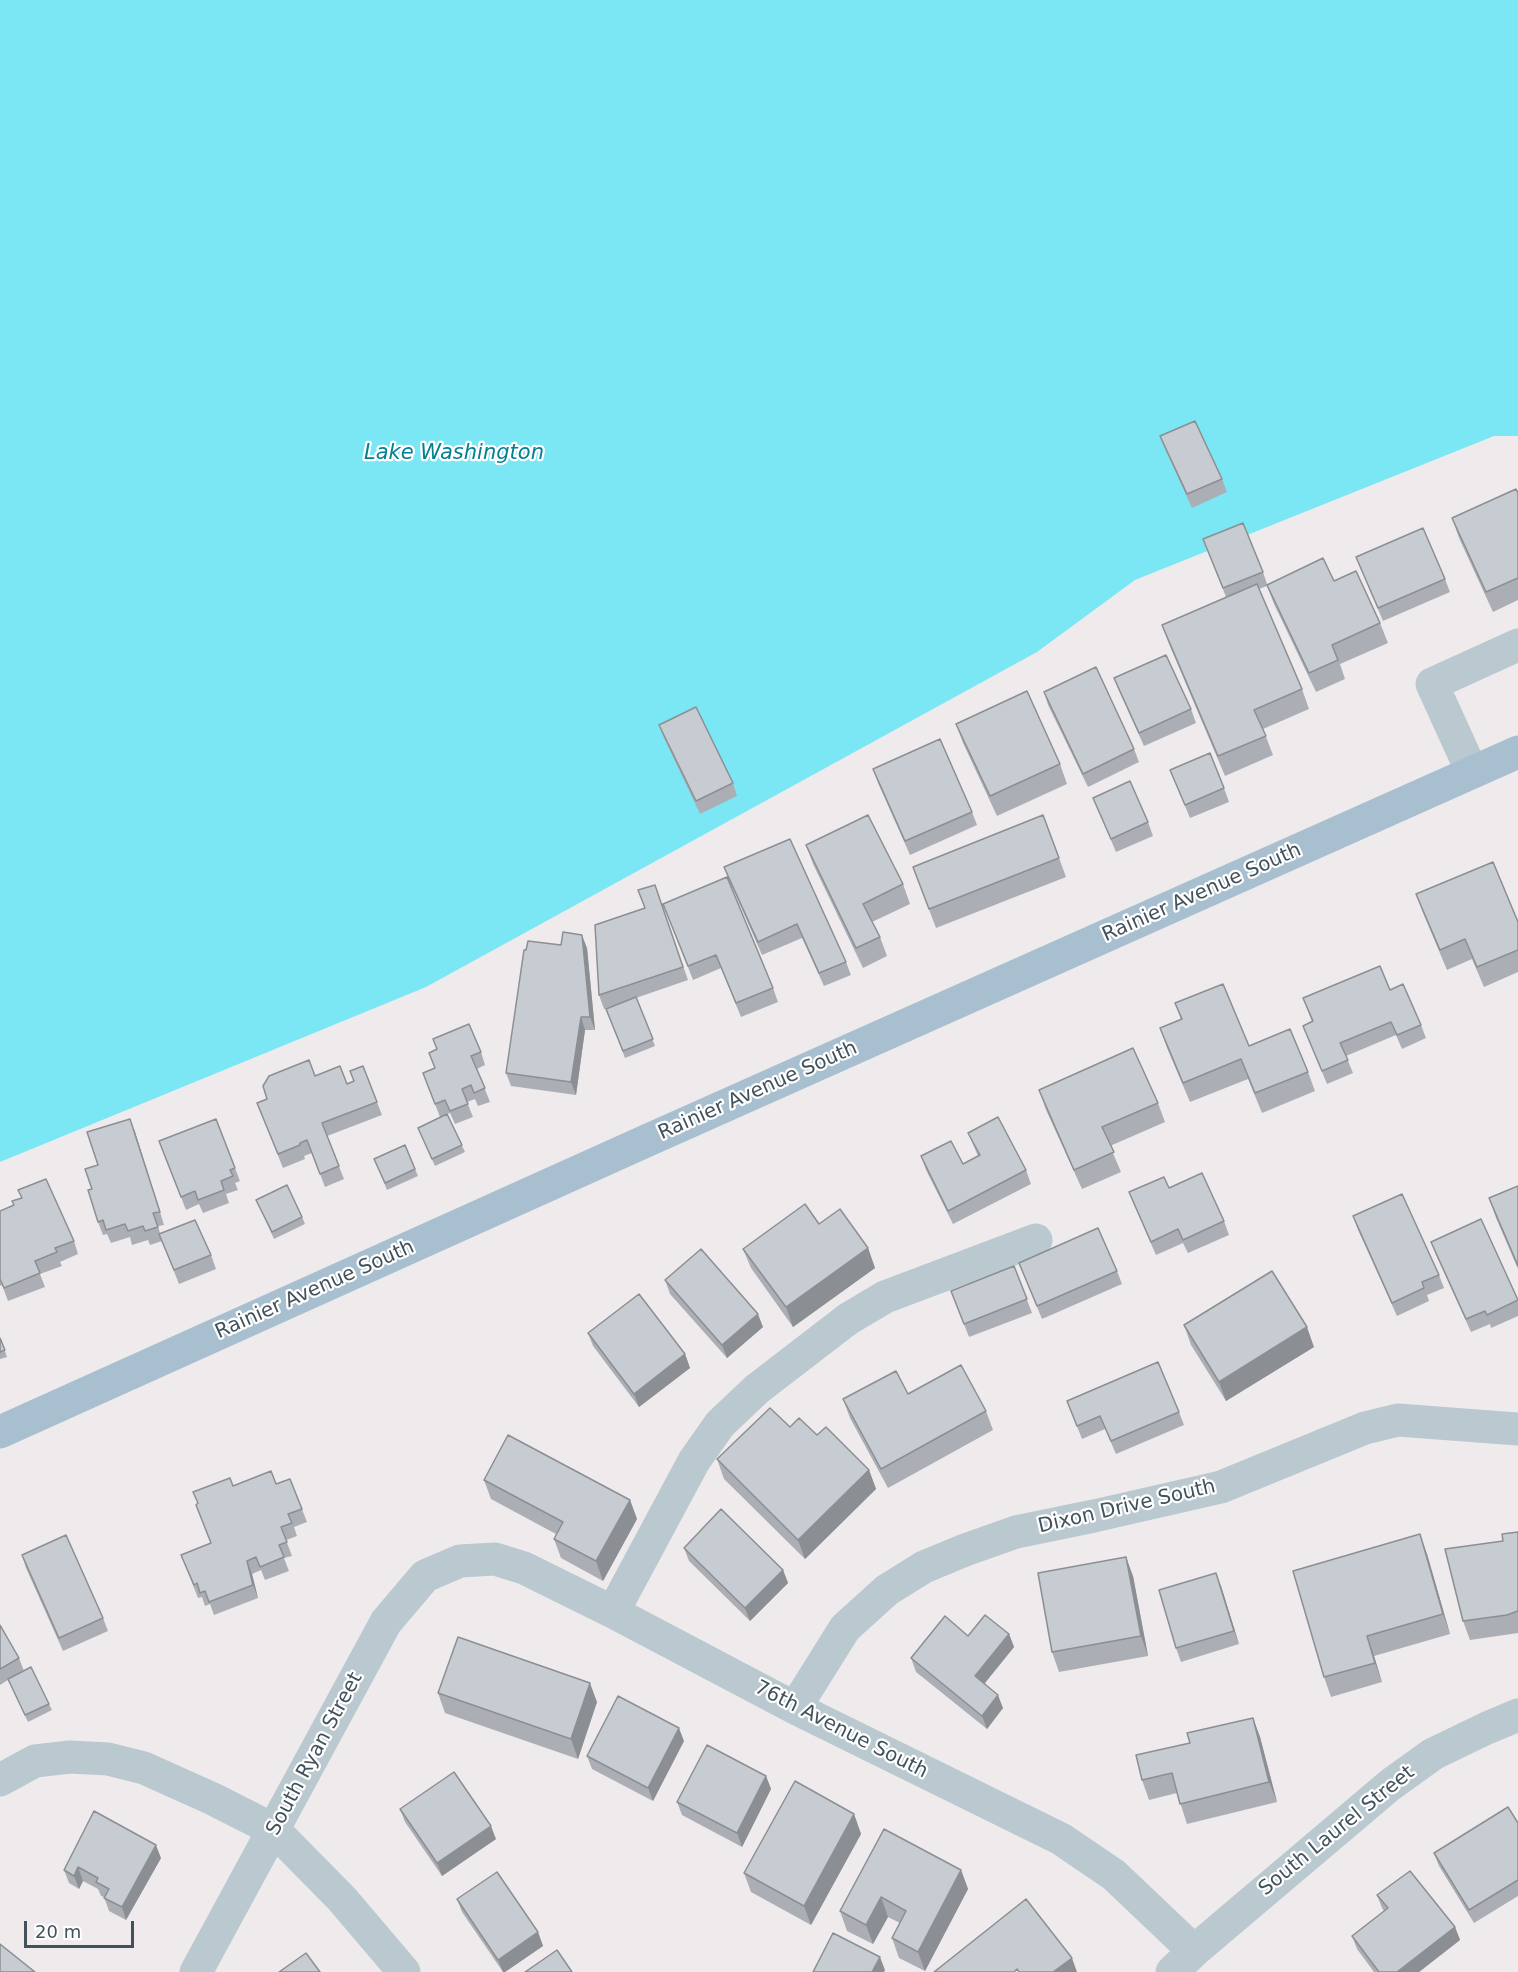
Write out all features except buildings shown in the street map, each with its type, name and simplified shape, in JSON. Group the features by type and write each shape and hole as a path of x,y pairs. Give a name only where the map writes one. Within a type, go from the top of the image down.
{"main road":[{"name":"Rainier Avenue South","path":"0,1432 1518,752"}],"street":[{"path":"1472,772 1432,684 1518,645"},
{"path":"613,1612 694,1461 720,1424 757,1389 848,1320 885,1297 1036,1240"},
{"name":"Dixon Drive South","path":"795,1708 845,1628 887,1590 924,1567 965,1550 1016,1532 1221,1486 1289,1461 1365,1428 1398,1420 1518,1429"},
{"name":"76th Avenue South","path":"460,1561 495,1559 524,1568 795,1708 1061,1839 1114,1875 1183,1962"},
{"name":"South Ryan Street","path":"196,1972 386,1622 424,1576 460,1561"},
{"name":"South Laurel Street","path":"1183,1962 1390,1785 1433,1754 1518,1715"},
{"path":"0,1780 35,1761 70,1757 108,1759 144,1768 274,1830 342,1899 404,1972"}],"water":[{"name":"Lake Washington","path":"0,0 1518,0 1518,436 1494,436 1135,580 1037,652 426,987 0,1162"}]}
